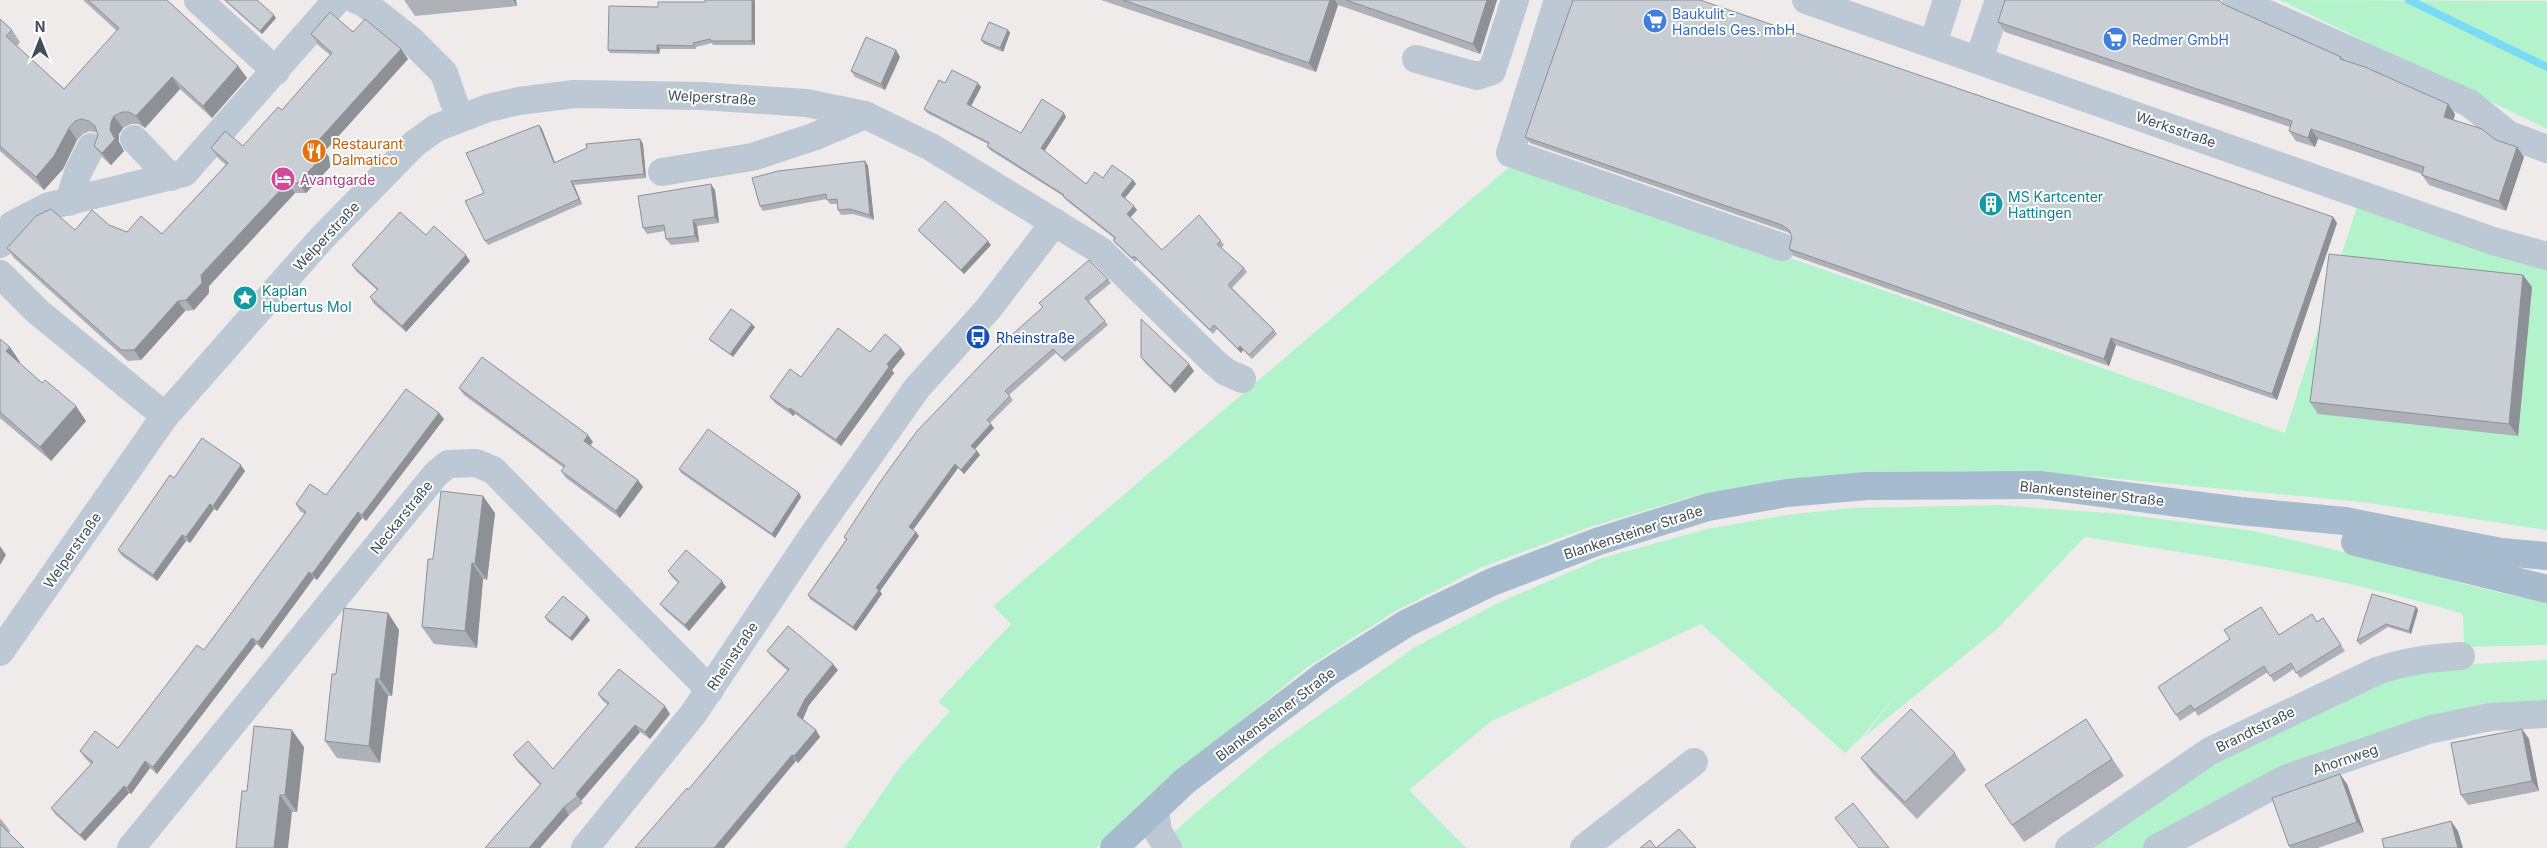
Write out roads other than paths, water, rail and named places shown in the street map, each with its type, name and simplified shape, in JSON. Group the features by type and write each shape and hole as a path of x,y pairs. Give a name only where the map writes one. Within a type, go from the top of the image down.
{"main road":[{"name":"Blankensteiner Straße","path":"1114,848 1185,782 1326,674 1407,623 1510,575 1599,541 1708,507 1797,492 1867,486 1953,484 2040,485 2240,511 2345,521 2501,552 2547,556"},
{"name":"Blankensteiner Straße","path":"2240,511 2319,533 2449,563 2509,582 2547,589"}],"street":[{"path":"198,0 276,71"},
{"path":"0,244 12,226 49,206 184,173 337,0"},
{"path":"356,0 364,3 411,40 444,73 459,117"},
{"path":"1416,59 1477,76 1492,71 1515,0"},
{"path":"1558,0 1510,153 1782,247"},
{"name":"Werksstraße","path":"1806,0 1979,59 2493,241 2547,256"},
{"path":"1934,44 1947,0"},
{"path":"1979,59 2000,0"},
{"path":"2236,0 2468,103 2509,135 2547,150"},
{"name":"Welperstraße","path":"0,652 166,416 322,239 414,144 436,128 459,117 519,100 574,94 702,96 806,103 865,115"},
{"path":"662,172 752,157 814,137 865,115 931,148 1102,251 1226,372 1242,379"},
{"path":"134,139 170,177"},
{"path":"69,202 78,172 91,147"},
{"name":"Rheinstraße","path":"585,848 693,714 813,535 917,388 988,309 1054,222"},
{"path":"0,274 37,311 166,416"},
{"name":"Neckarstraße","path":"131,848 430,482 448,464 476,463 493,470 710,690"},
{"name":"Brandtstraße","path":"2069,848 2210,751 2377,671 2399,663 2420,659 2461,656"},
{"name":"Ahornweg","path":"2157,848 2285,779 2428,730 2490,717 2547,714"},
{"path":"1584,848 1694,762"},
{"path":"1155,810 1158,832 1168,848"}],"waterway":[{"path":"2409,0 2547,67"}],"place":[{"name":"Baukulit - Handels Ges. mbH","path":"1655,21"},
{"name":"Redmer GmbH","path":"2115,39"},
{"name":"Restaurant Dalmatico","path":"314,151"},
{"name":"Avantgarde","path":"283,179"},
{"name":"MS Kartcenter Hattingen","path":"1991,204"},
{"name":"Kaplan Hubertus Mol","path":"245,298"},
{"name":"Rheinstraße","path":"978,337"}]}
